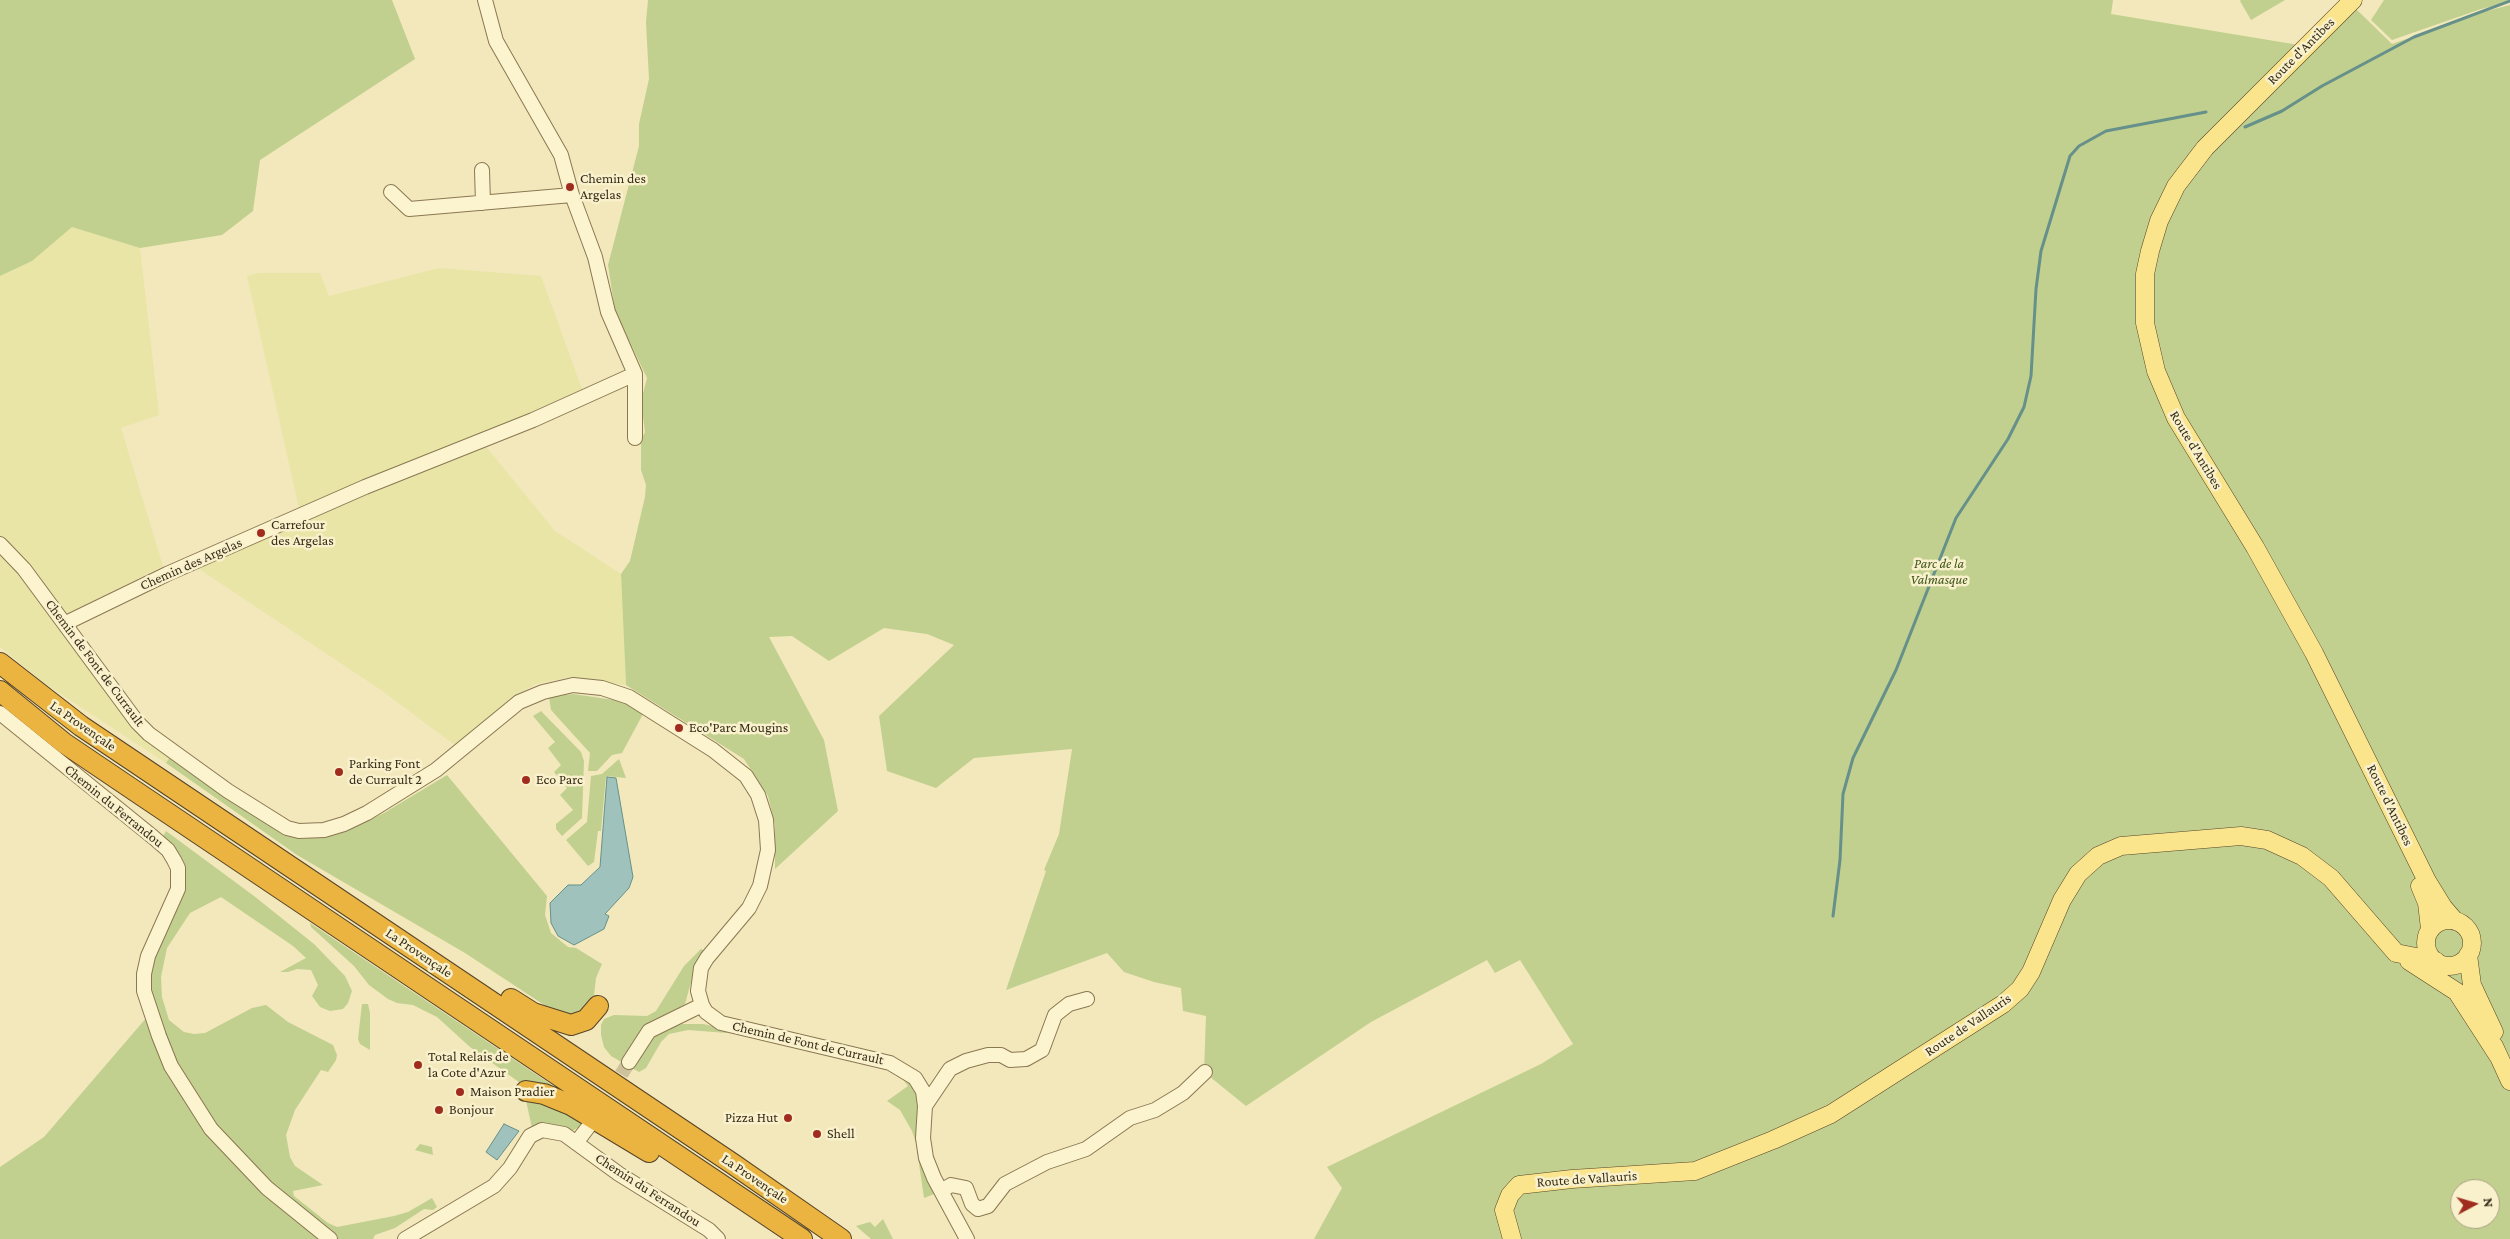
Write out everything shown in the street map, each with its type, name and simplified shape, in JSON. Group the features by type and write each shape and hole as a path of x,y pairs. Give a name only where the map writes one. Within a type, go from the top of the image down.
{"highway":[{"name":"La Provençale","path":"0,663 82,726 755,1179 841,1239"},
{"name":"La Provençale","path":"0,691 64,743 800,1238"},
{"path":"141,795 198,846"},
{"path":"285,863 352,897 533,1013 626,1068"},
{"path":"533,1013 571,1025 586,1020 598,1006"},
{"path":"526,1091 544,1094 571,1105 704,1186 800,1238"}],"main road":[{"name":"Route d'Antibes","path":"2341,0 2224,113 2181,163 2152,220 2143,249 2139,274 2136,324 2141,353 2158,398 2316,670 2420,886 2429,910 2429,934"},
{"name":"Route d'Antibes","path":"2353,0 2205,148 2176,186 2159,221 2150,251 2146,274 2145,323 2156,372 2176,418 2255,547 2314,653 2427,881 2443,907 2455,921"},
{"name":"Route de Vallauris","path":"1512,1239 1504,1210 1510,1195 1519,1185 1572,1179 1695,1171 1773,1140 1831,1114 2003,1004 2020,989 2031,972 2062,900 2078,874 2098,856 2121,846 2241,836 2268,840 2302,856 2332,878 2390,946"},
{"path":"2390,946 2407,946 2429,934 2441,921 2455,921 2469,932 2472,944 2468,955 2472,985 2504,1060 2510,1081"},
{"path":"2429,934 2428,951 2469,997 2504,1060"},
{"path":"2390,946 2439,963 2454,965 2468,955"},
{"path":"2390,946 2457,992 2504,1060"}],"street":[{"path":"485,0 496,41 561,155 572,195 595,257 608,312 635,374 635,438"},
{"path":"482,170 483,203"},
{"path":"392,192 409,209 572,195"},
{"name":"Chemin des Argelas","path":"66,623 175,570 365,487 533,420 635,374"},
{"name":"Chemin de Font de Currault","path":"0,544 24,569 66,623 137,722 149,734 228,791 287,828 298,831 324,830 344,824 367,813 436,770 519,702 543,692 572,685 602,688 629,697 714,750 746,776 758,794 766,820 768,850 760,886 749,908 707,958 701,968 698,991 702,1005 706,1012 721,1023 890,1063 915,1078 923,1091 925,1106 923,1138 926,1158 941,1191 967,1239"},
{"name":"Chemin du Ferrandou","path":"0,713 168,850 178,868 178,888 148,956 144,974 144,991 171,1066 211,1129 267,1188 330,1239"},
{"path":"925,1106 950,1069 966,1061 988,1054 1001,1055 1010,1060 1026,1059 1042,1050 1055,1015 1069,1004 1087,999"},
{"path":"626,1068 648,1031 702,1005"},
{"path":"941,1191 951,1185 966,1188 972,1204 978,1209 988,1206 1005,1184 1047,1162 1086,1149 1110,1130 1130,1118 1155,1110 1182,1093 1205,1072"},
{"path":"576,1143 589,1126"},
{"name":"Chemin du Ferrandou","path":"404,1239 494,1186 510,1168 533,1133 542,1130 559,1132 619,1174 709,1230 718,1239"}],"shaded area":[{"path":"72,226 140,248 159,415 121,428 163,566 65,615 170,757 166,763 44,683 0,647 0,276 32,261"},
{"path":"439,268 541,276 582,389 480,435 484,444 555,531 621,574 626,685 570,677 536,684 516,695 456,746 381,690 193,565 300,513 247,276 258,273 320,273 329,296"}],"green space":[{"path":"0,0 392,0 415,59 260,160 253,211 222,235 140,248 72,227 32,261 0,276"},
{"name":"Parc de la Valmasque","path":"648,0 2113,0 2111,14 2317,48 2356,9 2392,44 2483,12 2510,5 2510,1239 1314,1239 1342,1188 1327,1167 1541,1064 1573,1044 1520,960 1495,973 1487,960 1371,1022 1246,1106 1204,1072 1206,1016 1183,1011 1181,988 1154,982 1124,972 1107,953 1006,990 1046,871 1044,870 1059,834 1072,749 974,758 936,788 887,771 879,716 954,645 927,634 884,628 829,661 792,636 769,637 824,740 838,811 775,869 775,825 768,796 744,759 626,685 621,574 630,561 645,497 646,485 641,470 641,440 645,432 641,401 647,378 615,311 608,265 639,146 639,124 649,79 646,22"},
{"path":"2241,0 2285,0 2251,20"},
{"path":"2384,0 2510,0 2510,2 2481,9 2392,40 2371,20"},
{"path":"573,694 628,702 643,714 622,753 612,755 597,771 588,771 590,753 551,710 549,697"},
{"path":"541,711 581,752 584,761 582,818 562,836 556,829 556,824 573,810 560,795 567,788 554,772 561,765 548,748 555,742 533,716"},
{"path":"170,757 283,835 301,839 330,835 357,826 384,813 447,775 547,896 545,915 551,933 568,947 576,948 602,964 596,978 593,1004 580,1020 558,1014 465,953 297,855 166,763"},
{"path":"619,759 626,778 606,776 601,831 598,831 594,862 588,866 566,840 587,822 591,776 602,774"},
{"path":"166,831 254,896 314,944 345,976 352,991 348,1003 343,1009 330,1011 320,1007 312,996 318,985 311,970 297,969 280,972 306,958 293,946 221,897 190,913 167,948 161,977 162,997 169,1020 184,1032 194,1034 205,1033 252,1008 266,1005 288,1022 333,1045 337,1055 336,1060 328,1072 321,1070 295,1110 286,1135 290,1157 295,1166 323,1185 293,1191 294,1196 328,1223 337,1227 408,1212 432,1198 437,1207 433,1210 424,1209 395,1228 375,1235 373,1239 0,1239 0,1167 44,1137 153,1010 148,988 154,957 183,883 161,840"},
{"path":"310,923 561,1090 523,1085 470,1047 437,1017 413,1005 397,1003 388,999 369,985 354,966 311,927"},
{"path":"701,949 705,951 697,960 685,1004 642,1029 624,1059 654,1033 682,1024 703,1024 727,1029 727,1033 688,1030 669,1034 661,1042 646,1068 639,1072 611,1056 604,1047 601,1035 601,1025 604,1019 614,1015 647,1016 656,1011 684,966"},
{"path":"362,1004 368,1004 370,1013 370,1050 360,1044 358,1039"},
{"path":"898,1073 917,1086 937,1193 924,1198 916,1143 912,1131 900,1110 887,1101 908,1086"},
{"path":"525,1096 585,1119 581,1126 569,1131 559,1125 532,1128"},
{"path":"420,1144 432,1147 433,1155 415,1150"},
{"path":"883,1219 893,1239 871,1239 856,1226 870,1222 875,1227"}],"water":[{"path":"607,777 616,778 633,877 629,888 605,914 609,916 604,929 574,945 558,936 551,923 550,903 568,885 581,885 600,867"},
{"path":"504,1124 519,1131 497,1160 486,1152"}],"waterway":[{"path":"2245,127 2282,111 2322,86 2414,37 2510,1"},
{"path":"1833,916 1840,860 1843,794 1853,758 1896,670 1956,518 2008,439 2024,407 2031,376 2036,289 2041,251 2070,156 2079,146 2106,131 2206,112"}],"tunnel":[{"path":"599,1110 629,1062"}],"place":[{"name":"Chemin des Argelas","path":"570,187"},
{"name":"Carrefour des Argelas","path":"261,533"},
{"name":"Eco'Parc Mougins","path":"679,728"},
{"name":"Parking Font de Currault 2","path":"339,772"},
{"name":"Eco Parc","path":"526,780"},
{"name":"Total Relais de la Cote d'Azur","path":"418,1065"},
{"name":"Maison Pradier","path":"460,1092"},
{"name":"Bonjour","path":"439,1110"},
{"name":"Pizza Hut","path":"788,1118"},
{"name":"Shell","path":"817,1134"}]}
